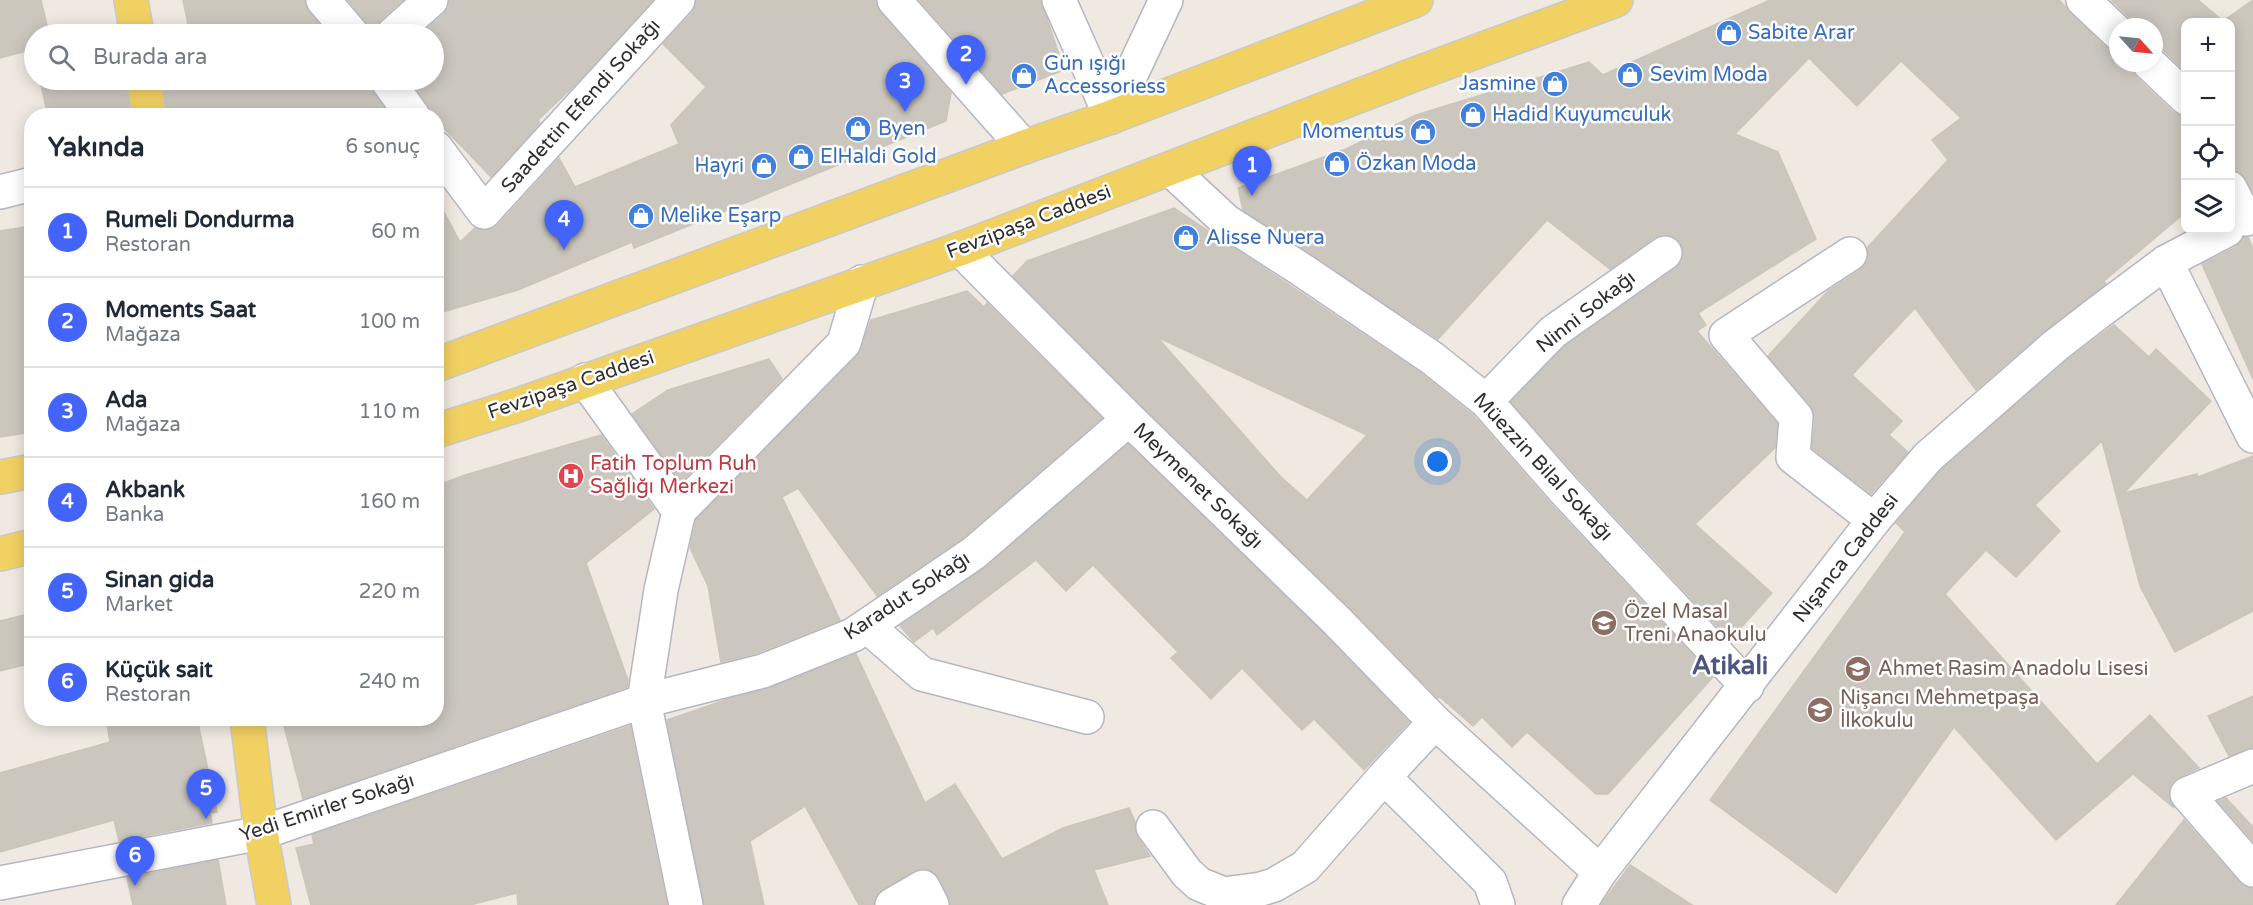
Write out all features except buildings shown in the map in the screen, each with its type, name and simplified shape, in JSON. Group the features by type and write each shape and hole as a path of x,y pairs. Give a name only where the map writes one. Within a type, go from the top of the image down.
{"main road":[{"path":"131,0 135,24"},
{"path":"444,362 1024,147 1111,117 1416,0"},
{"name":"Fevzipaşa Caddesi","path":"444,428 518,405 960,249 1616,0"},
{"path":"145,90 148,108"},
{"path":"0,477 24,472"},
{"path":"0,554 24,548"},
{"path":"248,726 261,833 274,905"}],"street":[{"path":"323,0 343,24"},
{"path":"404,24 430,0"},
{"name":"Saadettin Efendi Sokağı","path":"444,159 484,212 678,0"},
{"path":"894,0 1024,147"},
{"path":"1059,0 1111,117"},
{"path":"1111,117 1166,0"},
{"path":"2083,0 2109,25"},
{"path":"2159,72 2181,93"},
{"path":"394,90 407,108"},
{"name":"Müezzin Bilal Sokağı","path":"1170,169 1226,221 1432,358 1486,400 1563,489 1747,686"},
{"path":"0,192 24,186"},
{"path":"2235,207 2239,223"},
{"name":"Nişanca Caddesi","path":"1580,905 1600,872 1874,520 1928,457 2055,346 2166,262 2239,223"},
{"name":"Meymenet Sokağı","path":"960,249 1129,419 1337,621 1435,722 1600,872"},
{"name":"Ninni Sokağı","path":"1486,400 1553,332 1665,253"},
{"path":"1850,254 1726,335 1796,417 1793,457 1874,520"},
{"path":"2166,262 2253,436"},
{"path":"686,905 644,701 661,590 679,511 844,343 862,282"},
{"path":"585,380 679,511"},
{"name":"Karadut Sokağı","path":"644,701 763,670 853,635 974,553 1129,419"},
{"path":"867,626 922,674 1088,717"},
{"name":"Yedi Emirler Sokağı","path":"0,883 261,833 644,701"},
{"path":"1153,827 1187,873 1199,884 1224,894 1274,885 1305,867 1435,722"},
{"path":"2253,766 2187,794 2253,870"},
{"path":"1384,777 1490,882 1498,905"},
{"path":"892,905 923,886 932,905"}],"place":[{"name":"Sabite Arar","path":"1729,33"},
{"name":"Sevim Moda","path":"1630,75"},
{"name":"Gün ışığı Accessoriess","path":"1024,76"},
{"name":"Jasmine","path":"1555,84"},
{"name":"Moments Saat","path":"966,85"},
{"name":"Ada","path":"905,112"},
{"name":"Hadid Kuyumculuk","path":"1473,115"},
{"name":"Byen","path":"858,129"},
{"name":"Momentus","path":"1423,132"},
{"name":"ElHaldi Gold","path":"801,157"},
{"name":"Özkan Moda","path":"1337,164"},
{"name":"Hayri","path":"764,166"},
{"name":"Rumeli Dondurma","path":"1252,196"},
{"name":"Melike Eşarp","path":"641,216"},
{"name":"Alisse Nuera","path":"1186,238"},
{"name":"Akbank","path":"564,250"},
{"name":"Fatih Toplum Ruh Sağlığı Merkezi","path":"571,476"},
{"name":"Özel Masal Treni Anaokulu","path":"1604,623"},
{"name":"Ahmet Rasim Anadolu Lisesi","path":"1858,669"},
{"name":"Nişancı Mehmetpaşa İlkokulu","path":"1820,710"},
{"name":"Sinan gida","path":"206,819"},
{"name":"Küçük sait","path":"135,886"}],"district":[{"name":"Atikali","path":"1730,665"}]}
